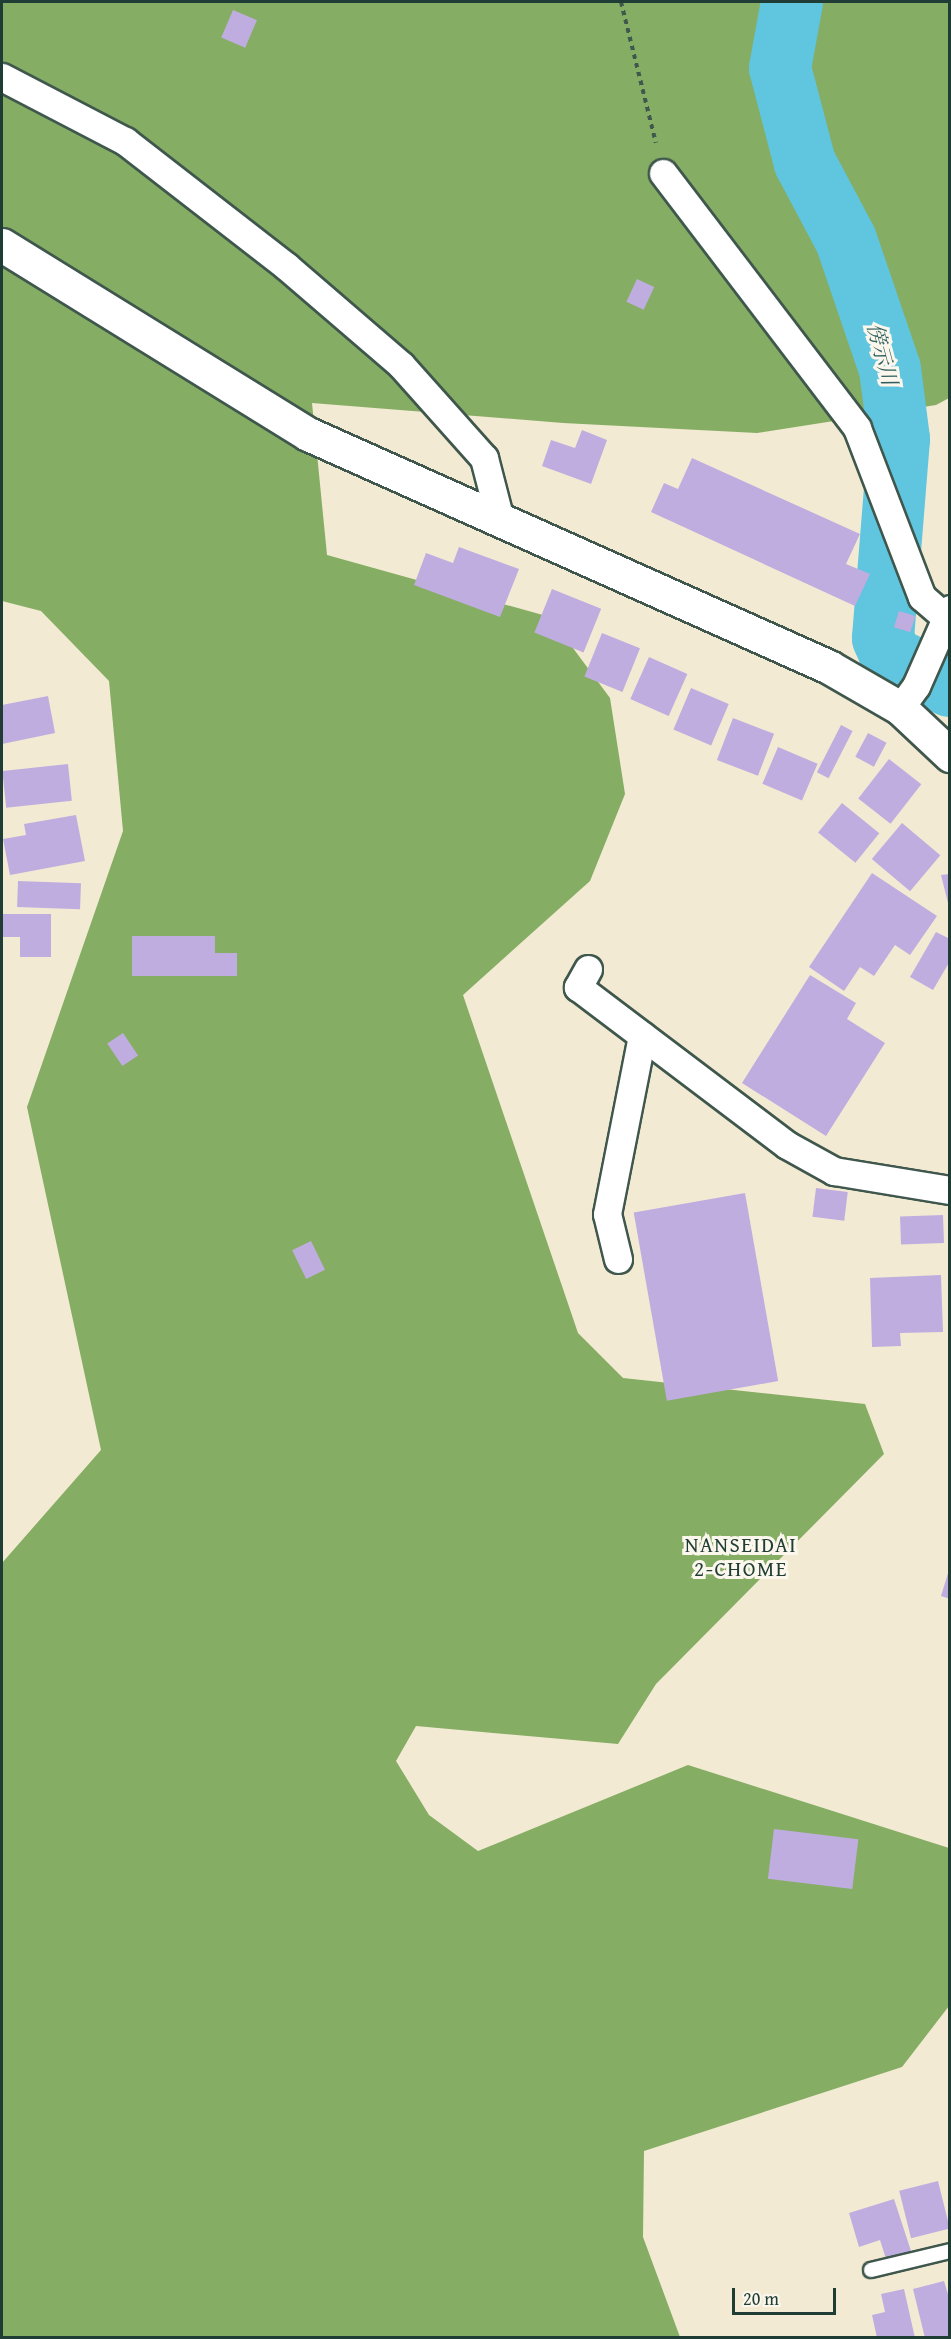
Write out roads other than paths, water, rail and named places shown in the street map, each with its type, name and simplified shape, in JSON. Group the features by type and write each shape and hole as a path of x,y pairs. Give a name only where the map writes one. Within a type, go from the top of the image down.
{"street":[{"path":"2,77 125,141 286,266 401,365 484,458 500,520"},
{"path":"663,173 857,428 922,597 947,613 908,697"},
{"path":"2,245 308,434 829,667 908,697 950,755"},
{"path":"588,969 578,987 787,1145 834,1171 950,1190"},
{"path":"618,1259 606,1214 642,1035"}],"lane":[{"path":"871,2270 950,2251"}],"waterway":[{"name":"傍示川","path":"792,2 780,68 805,163 846,240 890,369 899,439 883,638 891,657 950,686"}],"district":[{"name":"NANSEIDAI 2-CHOME","path":"741,1557"}]}
